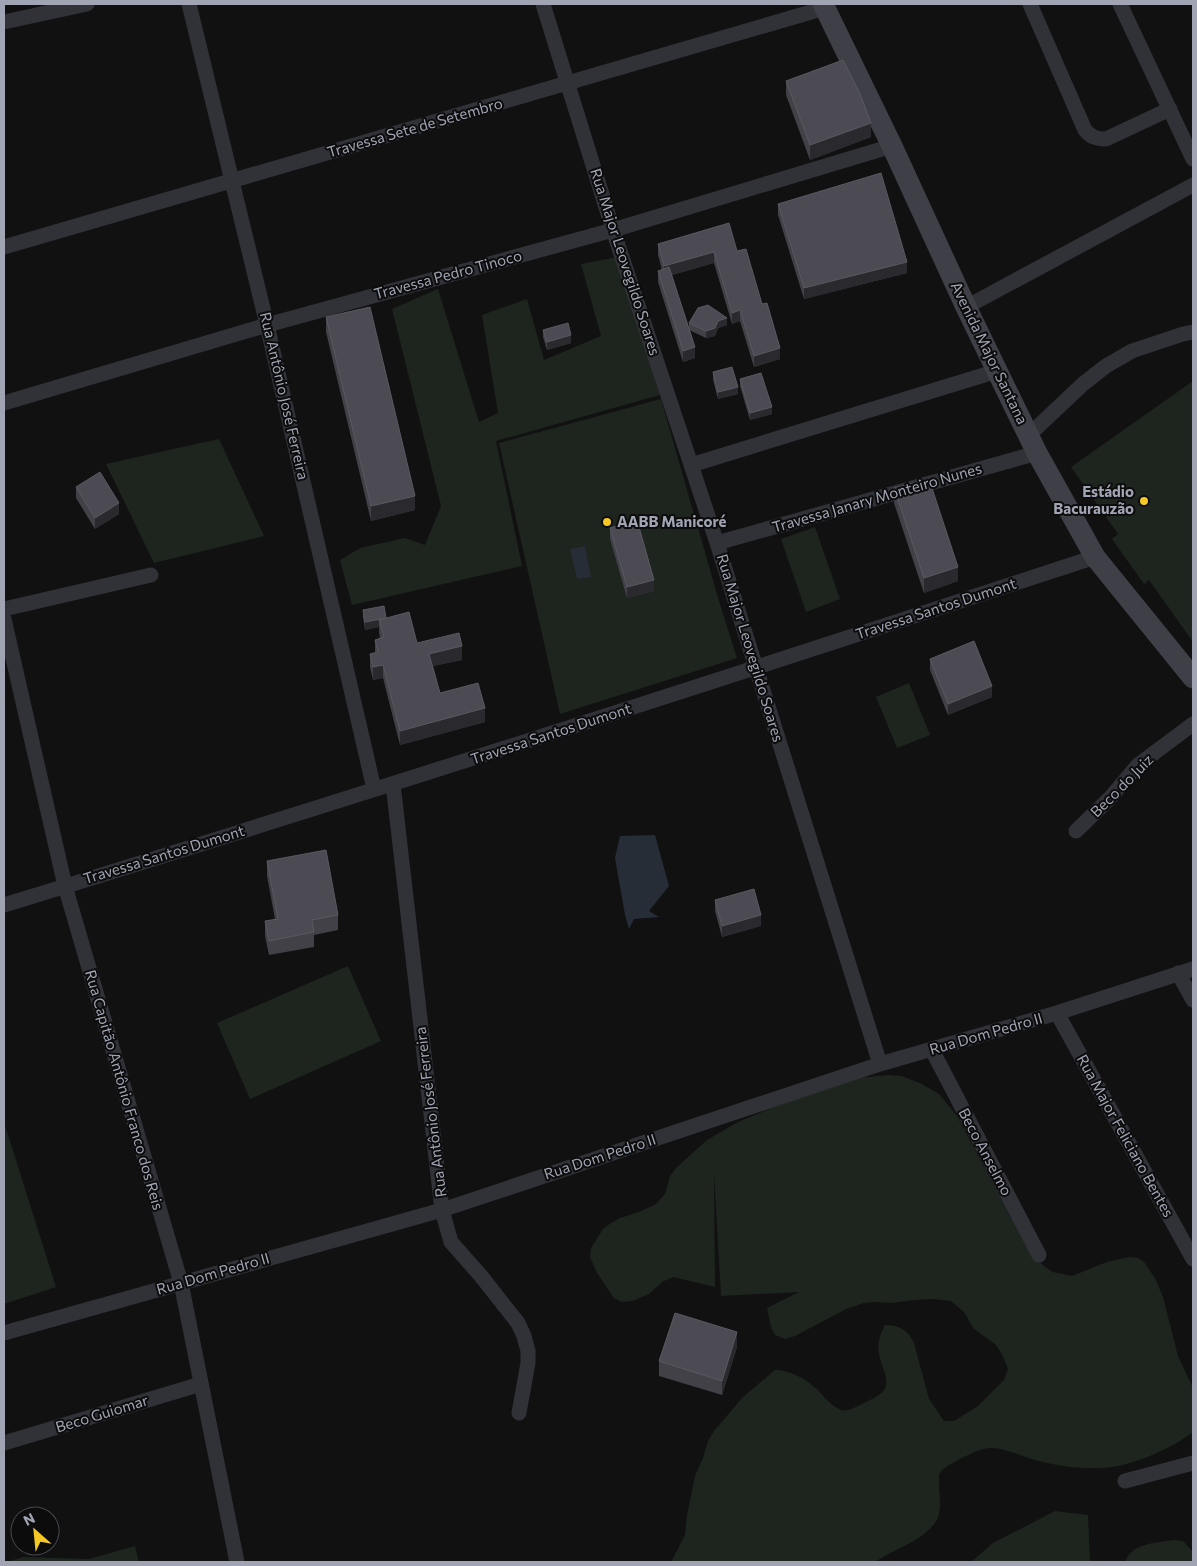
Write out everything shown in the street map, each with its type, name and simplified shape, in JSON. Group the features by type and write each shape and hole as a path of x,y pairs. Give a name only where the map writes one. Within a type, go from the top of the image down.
{"street":[{"path":"4,22 87,4"},
{"name":"Rua Antônio José Ferreira","path":"189,4 267,325 374,789"},
{"name":"Rua Major Leovegildo Soares","path":"543,4 613,230 717,543 880,1064"},
{"path":"1030,4 1085,130 1090,136 1097,139 1106,139 1170,109"},
{"path":"1120,4 1193,159"},
{"name":"Travessa Sete de Setembro","path":"4,247 568,84 824,6"},
{"name":"Avenida Major Santana","path":"824,6 997,371 1033,444 1095,557 1193,678"},
{"name":"Travessa Pedro Tinoco","path":"4,403 267,325 613,230 892,146"},
{"path":"966,307 1193,186"},
{"path":"1033,444 1083,384 1106,366 1132,351 1193,332"},
{"path":"691,465 997,371"},
{"name":"Travessa Janary Monteiro Nunes","path":"717,543 1033,444"},
{"name":"Travessa Santos Dumont","path":"4,905 393,784 1095,557"},
{"path":"4,609 151,575"},
{"name":"Rua Capitão Antônio Franco dos Reis","path":"4,619 65,886 181,1283 237,1562"},
{"name":"Beco do Juiz","path":"1076,831 1110,798 1138,765 1193,724"},
{"name":"Rua Antônio José Ferreira","path":"393,784 442,1210 451,1242 518,1323 524,1336 528,1351 528,1364 519,1414"},
{"name":"Rua Dom Pedro II","path":"4,1333 442,1210 880,1064 1057,1013 1193,969"},
{"path":"1178,973 1193,1000"},
{"name":"Rua Major Feliciano Bentes","path":"1057,1013 1193,1259"},
{"name":"Beco Anselmo","path":"932,1050 1039,1255"},
{"name":"Beco Guiomar","path":"4,1443 201,1384"},
{"path":"1125,1481 1193,1463"}],"shaded area":[{"path":"618,257 660,395 496,441 522,566 352,605 340,560 360,548 405,538 425,545 441,506 392,309 438,289 479,422 498,413 482,315 527,299 544,360 601,336 581,264"},
{"name":"Estádio Bacurauzão","path":"1193,381 1193,642 1149,580 1144,584 1112,539 1118,534 1071,467"},
{"name":"AABB Manicoré","path":"661,399 737,658 560,714 499,443"},
{"path":"219,439 264,536 154,563 106,464"},
{"path":"815,527 840,599 806,612 781,539"},
{"path":"585,546 591,577 577,579 570,549"},
{"path":"909,683 930,735 897,748 876,697"},
{"path":"655,835 669,886 649,911 659,917 634,919 629,929 615,858 620,836"},
{"path":"348,966 381,1041 250,1099 217,1023"},
{"path":"889,1075 901,1076 920,1083 939,1094 957,1116 1030,1253 1044,1266 1053,1272 1072,1276 1107,1262 1129,1257 1138,1258 1145,1263 1156,1280 1163,1297 1178,1356 1193,1388 1193,1432 1177,1443 1147,1457 1127,1464 1108,1467 1076,1468 1035,1460 1006,1450 991,1448 977,1451 945,1468 939,1475 939,1514 929,1530 875,1562 671,1562 685,1535 695,1476 708,1441 714,1431 743,1397 775,1370 790,1373 805,1380 839,1409 852,1409 878,1396 885,1388 886,1380 878,1347 880,1335 885,1325 902,1329 912,1338 929,1399 944,1421 954,1421 978,1406 1004,1380 1008,1369 1002,1354 995,1344 974,1329 964,1312 951,1301 933,1299 892,1303 864,1303 846,1309 795,1336 785,1339 775,1335 771,1327 767,1308 799,1292 721,1296 714,1173 715,1287 673,1277 662,1282 649,1294 632,1301 622,1302 614,1298 597,1273 590,1257 591,1248 603,1229 620,1218 656,1204 665,1194 670,1176 676,1168 707,1140 738,1122 786,1102 856,1078"},
{"path":"4,1122 56,1287 4,1304"},
{"path":"1055,1511 1088,1515 1090,1562 971,1562 993,1543"},
{"path":"1173,1540 1183,1541 1193,1552 1193,1562 1125,1562 1128,1556 1138,1547"},
{"path":"135,1546 139,1562 7,1562 23,1557 89,1559"}],"building":[{"path":"843,60 860,94 871,123 810,145 786,81"},
{"path":"881,173 907,262 804,288 778,204"},
{"path":"729,223 737,251 746,249 762,304 767,303 780,348 754,356 740,310 732,313 714,252 664,266 658,244"},
{"path":"669,267 695,347 683,351 658,271"},
{"path":"708,305 727,318 718,321 715,328 706,331 689,323 698,308"},
{"path":"370,307 415,496 371,506 326,317"},
{"path":"568,323 571,335 547,342 543,330"},
{"path":"732,367 738,387 718,392 713,372"},
{"path":"761,373 772,407 750,413 740,379"},
{"path":"100,472 119,503 95,518 76,487"},
{"path":"929,479 958,567 924,578 894,488"},
{"path":"637,520 654,580 627,587 610,528"},
{"path":"384,606 386,618 365,622 363,610"},
{"path":"409,612 417,643 459,633 462,646 429,654 440,693 478,683 485,708 400,731 383,665 373,667 370,654 378,652 375,640 384,637 379,620"},
{"path":"974,641 992,686 948,704 930,659"},
{"path":"326,850 338,915 312,920 314,932 269,941 265,921 278,919 267,861"},
{"path":"754,889 761,915 722,926 715,900"},
{"path":"675,1313 737,1332 722,1381 659,1361"}],"place":[{"name":"Estádio Bacurauzão","path":"1144,501"},
{"name":"AABB Manicoré","path":"607,522"}]}
